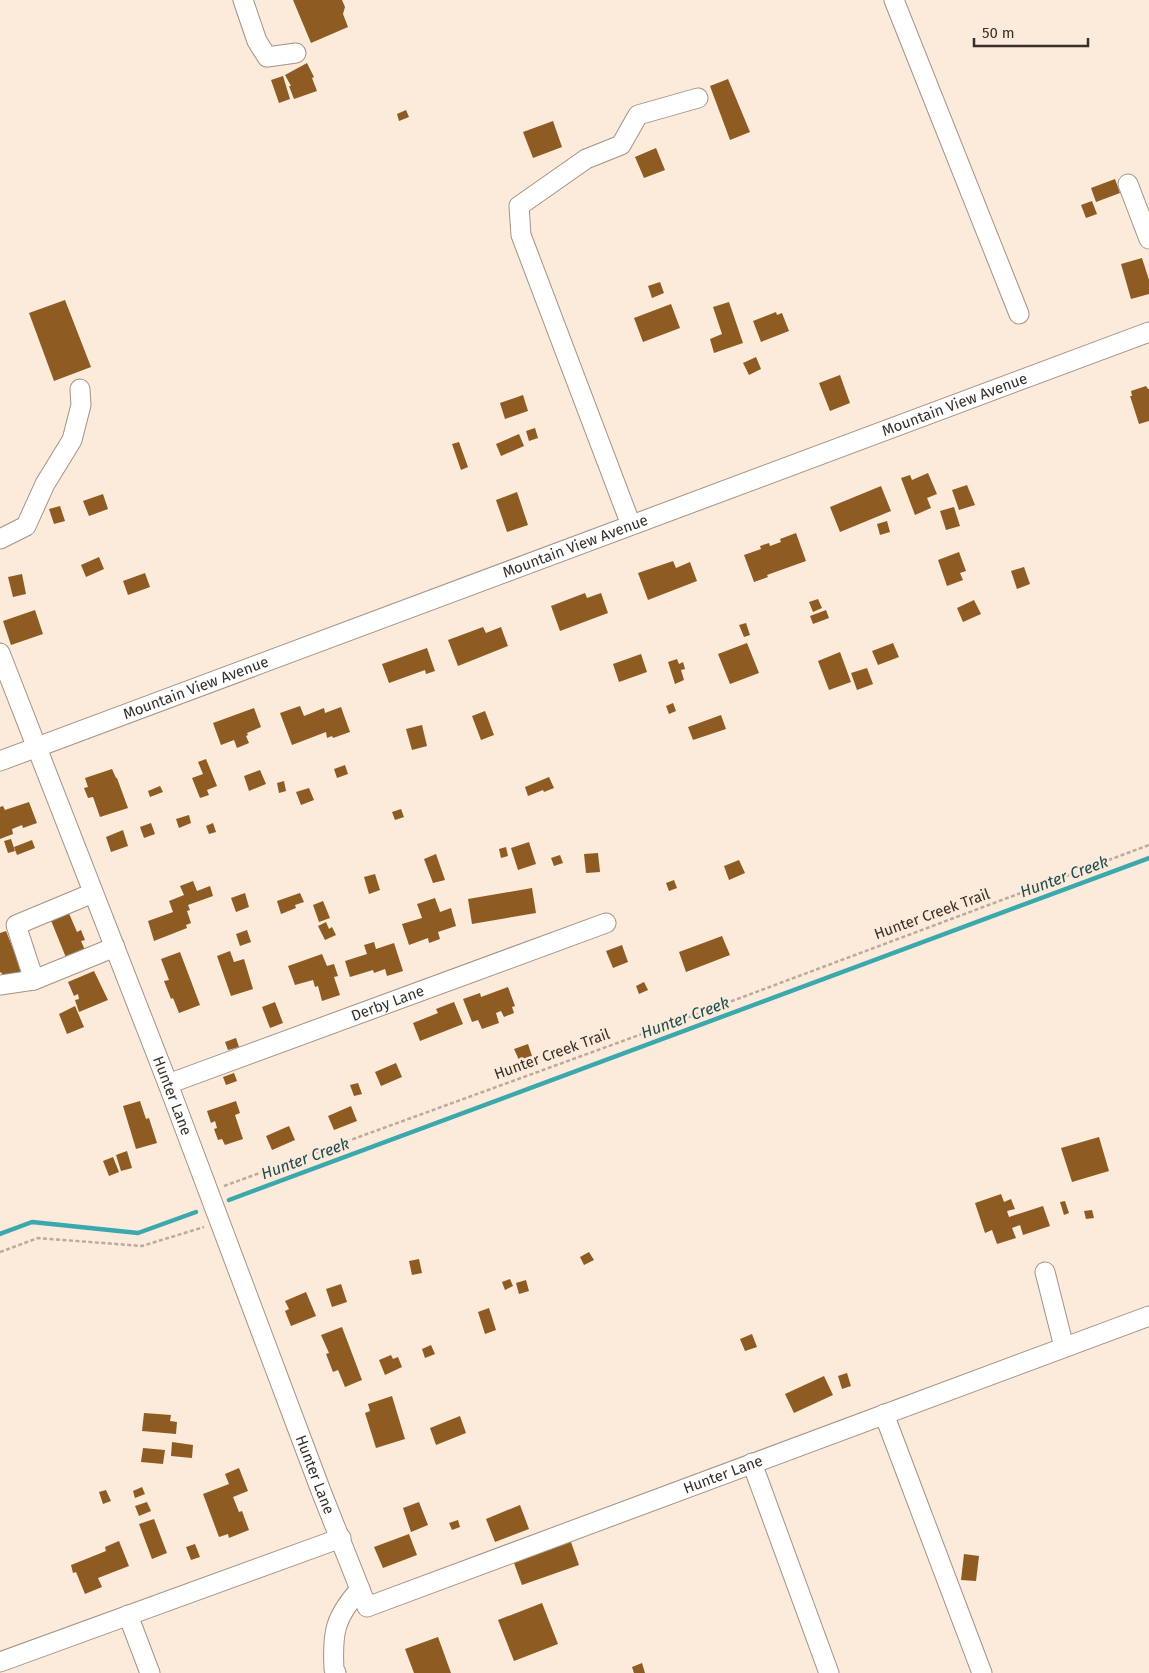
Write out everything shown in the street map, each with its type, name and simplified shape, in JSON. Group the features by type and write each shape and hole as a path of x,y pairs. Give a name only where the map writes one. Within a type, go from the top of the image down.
{"street":[{"path":"243,0 257,41 267,57 296,53"},
{"path":"894,0 1019,314"},
{"path":"631,525 521,235 519,206 586,159 622,145 638,115 698,98"},
{"path":"1128,184 1149,239"},
{"name":"Mountain View Avenue","path":"0,761 1149,332"},
{"path":"0,539 26,526 45,484 72,440 81,405 80,389"},
{"name":"Hunter Lane","path":"0,653 168,1084 367,1607 1149,1316"},
{"path":"34,980 16,925 93,893"},
{"name":"Derby Lane","path":"168,1084 606,923"},
{"path":"0,985 34,980 114,947"},
{"path":"1045,1272 1064,1347"},
{"path":"884,1414 982,1673"},
{"path":"752,1463 829,1673"},
{"path":"0,1662 341,1538"},
{"path":"336,1673 334,1669 334,1637 339,1617 346,1604 360,1590"},
{"path":"128,1615 150,1673"}],"path":[{"name":"Hunter Creek Trail","path":"208,1192 708,1010 1149,845"},
{"path":"0,1252 38,1238 142,1246 220,1222"}],"building":[{"path":"293,0 342,0 345,7 343,14 348,27 311,43"},
{"path":"307,63 314,77 312,78 317,91 294,99 289,86 291,86 285,75"},
{"path":"283,76 290,99 279,103 271,80"},
{"path":"728,79 750,132 730,140 710,86"},
{"path":"406,110 409,117 399,121 397,114"},
{"path":"553,121 562,147 533,158 523,132"},
{"path":"656,148 665,170 644,178 635,157"},
{"path":"1115,179 1120,193 1096,202 1091,188"},
{"path":"1092,201 1097,214 1086,218 1081,205"},
{"path":"1142,258 1149,280 1149,294 1131,299 1121,264"},
{"path":"660,282 664,293 652,298 648,286"},
{"path":"65,300 91,367 54,381 29,313"},
{"path":"729,302 743,343 714,353 710,339 722,334 713,307"},
{"path":"671,304 680,328 643,342 634,318"},
{"path":"776,312 777,315 782,313 789,331 761,342 753,321"},
{"path":"756,357 761,369 749,375 743,363"},
{"path":"840,375 850,403 830,411 819,383"},
{"path":"1146,386 1149,389 1149,421 1139,424 1130,396 1132,396 1131,391"},
{"path":"523,395 528,411 505,419 500,403"},
{"path":"535,428 538,438 529,441 526,431"},
{"path":"519,434 524,446 501,456 496,444"},
{"path":"459,442 468,467 461,470 452,444"},
{"path":"928,473 937,494 927,498 931,508 915,515 901,478 910,475 912,480"},
{"path":"967,485 975,505 959,510 952,490"},
{"path":"881,486 891,511 840,532 830,507"},
{"path":"517,492 528,525 507,532 496,500"},
{"path":"103,494 108,509 89,516 83,501"},
{"path":"60,506 65,521 54,524 49,509"},
{"path":"954,507 960,526 946,530 940,511"},
{"path":"887,521 890,532 880,535 877,524"},
{"path":"796,533 806,561 767,575 768,577 754,582 744,555 761,549 760,546 769,543 770,546 781,542 780,539"},
{"path":"959,552 966,571 960,573 963,580 947,586 938,560"},
{"path":"99,557 104,569 86,577 81,565"},
{"path":"673,561 676,568 690,562 697,581 648,600 638,573"},
{"path":"1024,567 1030,584 1017,589 1011,571"},
{"path":"145,573 150,587 128,595 123,581"},
{"path":"22,574 26,594 13,597 8,577"},
{"path":"585,593 587,598 601,593 608,613 560,631 551,606"},
{"path":"818,599 822,608 813,612 809,602"},
{"path":"974,600 981,614 963,622 957,608"},
{"path":"35,610 43,634 11,645 3,621"},
{"path":"826,610 829,618 813,624 810,616"},
{"path":"746,623 750,635 744,637 739,625"},
{"path":"483,627 486,633 501,627 508,646 458,666 448,640"},
{"path":"747,643 759,673 730,684 718,654"},
{"path":"893,643 899,657 878,665 872,651"},
{"path":"427,648 435,671 426,674 425,670 389,683 382,664"},
{"path":"840,652 851,682 829,690 818,661"},
{"path":"641,654 647,672 619,682 613,664"},
{"path":"677,659 679,664 683,662 685,669 681,670 684,680 675,684 668,662"},
{"path":"867,668 873,684 857,690 851,673"},
{"path":"673,703 676,711 669,714 666,706"},
{"path":"300,706 304,716 324,708 325,713 341,707 350,732 333,738 332,736 327,738 326,732 292,745 280,713"},
{"path":"254,708 261,727 247,733 248,735 246,736 249,743 237,748 234,740 221,745 213,723"},
{"path":"485,711 494,735 481,740 472,716"},
{"path":"721,715 726,729 693,740 688,727"},
{"path":"422,725 427,746 412,750 406,729"},
{"path":"206,759 217,786 207,790 209,795 200,798 192,778 203,774 198,762"},
{"path":"345,765 348,774 337,778 334,769"},
{"path":"112,769 128,808 100,817 93,797 88,798 84,788 88,787 85,778"},
{"path":"260,770 266,784 249,791 244,776"},
{"path":"549,777 554,788 528,796 525,787"},
{"path":"284,781 286,791 279,793 277,783"},
{"path":"160,786 163,792 150,797 148,791"},
{"path":"309,788 314,800 301,805 296,792"},
{"path":"29,802 37,823 23,828 22,825 12,829 13,834 0,839 0,807 3,806 5,810"},
{"path":"401,809 404,817 395,820 392,812"},
{"path":"189,815 191,823 179,828 176,819"},
{"path":"151,823 155,834 144,838 140,827"},
{"path":"213,823 216,832 209,834 206,826"},
{"path":"123,830 128,846 111,852 106,837"},
{"path":"11,839 15,851 8,853 4,841"},
{"path":"32,840 35,848 17,855 14,847"},
{"path":"529,842 536,864 518,870 511,848"},
{"path":"506,847 508,856 501,858 499,849"},
{"path":"598,853 600,872 586,873 584,854"},
{"path":"436,854 445,880 433,883 424,859"},
{"path":"560,855 563,863 554,866 551,858"},
{"path":"739,860 745,873 729,880 724,866"},
{"path":"375,874 380,890 369,894 364,877"},
{"path":"674,880 677,888 669,891 666,883"},
{"path":"193,881 197,891 210,886 213,896 188,905 190,910 187,911 191,923 186,925 187,928 154,941 148,921 173,912 169,901 184,895 180,886"},
{"path":"532,888 536,913 472,924 468,899"},
{"path":"245,893 249,907 236,912 231,898"},
{"path":"300,893 304,902 295,905 296,908 281,914 277,901"},
{"path":"435,898 440,912 451,908 456,926 438,932 440,939 429,943 428,938 409,945 402,924 422,918 417,904"},
{"path":"323,901 330,918 319,922 313,905"},
{"path":"68,911 77,932 81,930 85,940 81,941 88,957 69,965 50,918"},
{"path":"326,922 329,929 332,927 336,935 325,940 318,926"},
{"path":"247,930 251,942 240,946 236,934"},
{"path":"6,931 22,971 4,978 0,973 0,933"},
{"path":"722,936 730,955 686,972 679,952"},
{"path":"374,942 376,949 394,943 403,971 387,976 385,969 374,973 373,970 350,977 345,961 367,954 364,945"},
{"path":"622,945 628,962 613,968 606,951"},
{"path":"230,951 234,962 244,959 253,989 231,996 217,956"},
{"path":"180,952 200,1005 179,1013 164,981 169,980 161,959"},
{"path":"322,954 327,966 334,964 338,976 334,977 340,995 322,1001 318,986 315,987 313,980 295,985 288,966"},
{"path":"94,971 108,1000 79,1012 75,1000 79,999 78,994 74,996 68,982"},
{"path":"644,982 648,990 639,994 636,986"},
{"path":"508,987 515,1006 512,1007 514,1013 504,1017 501,1011 496,1013 499,1023 482,1029 478,1020 472,1022 463,999 480,993 481,997"},
{"path":"275,1002 283,1023 270,1028 262,1007"},
{"path":"454,1002 463,1024 420,1041 413,1023 438,1013 436,1009"},
{"path":"75,1006 84,1027 67,1034 59,1014"},
{"path":"236,1038 239,1047 228,1050 225,1042"},
{"path":"528,1044 532,1056 519,1060 514,1049"},
{"path":"396,1063 402,1077 381,1086 375,1072"},
{"path":"234,1073 237,1081 226,1085 223,1077"},
{"path":"358,1083 362,1094 354,1096 350,1085"},
{"path":"140,1101 146,1119 149,1118 157,1143 136,1149 123,1106"},
{"path":"236,1101 240,1113 235,1115 243,1139 225,1145 222,1139 218,1140 214,1129 217,1128 215,1121 211,1123 207,1111"},
{"path":"351,1106 357,1121 334,1130 328,1116"},
{"path":"289,1126 295,1140 272,1150 266,1136"},
{"path":"1099,1137 1109,1171 1072,1182 1061,1148"},
{"path":"127,1151 132,1168 121,1171 116,1155"},
{"path":"113,1157 119,1172 109,1176 103,1161"},
{"path":"1001,1194 1004,1202 1011,1199 1015,1209 1007,1211 1009,1217 1043,1206 1050,1226 1023,1235 1020,1225 1012,1228 1016,1238 997,1244 992,1230 985,1233 975,1203"},
{"path":"1065,1201 1069,1213 1064,1215 1060,1202"},
{"path":"1092,1210 1094,1218 1086,1219 1084,1211"},
{"path":"589,1252 594,1260 584,1265 580,1257"},
{"path":"419,1259 422,1273 412,1275 409,1261"},
{"path":"510,1279 513,1286 505,1290 502,1282"},
{"path":"526,1280 529,1291 519,1294 516,1283"},
{"path":"341,1284 347,1302 332,1307 326,1289"},
{"path":"306,1292 316,1316 291,1326 285,1311 289,1309 285,1301"},
{"path":"489,1308 496,1330 485,1334 478,1312"},
{"path":"342,1327 362,1380 345,1387 338,1370 333,1372 326,1354 329,1353 321,1335"},
{"path":"752,1334 757,1347 745,1351 740,1339"},
{"path":"431,1345 435,1354 425,1358 422,1349"},
{"path":"391,1355 393,1359 398,1357 402,1367 385,1375 379,1360"},
{"path":"847,1373 851,1386 842,1389 838,1376"},
{"path":"824,1376 833,1395 794,1413 785,1394"},
{"path":"392,1396 405,1439 376,1448 365,1413 370,1411 368,1404"},
{"path":"144,1413 171,1415 170,1421 177,1422 176,1434 142,1431"},
{"path":"460,1416 466,1433 436,1445 430,1428"},
{"path":"172,1442 193,1445 192,1458 171,1456"},
{"path":"143,1448 165,1450 163,1464 141,1462"},
{"path":"239,1468 248,1491 233,1497 239,1512 242,1511 249,1530 229,1538 228,1534 219,1537 203,1494 229,1484 225,1474"},
{"path":"142,1487 145,1494 135,1498 133,1491"},
{"path":"106,1490 111,1501 103,1504 99,1492"},
{"path":"147,1502 151,1511 139,1516 135,1506"},
{"path":"419,1502 428,1525 411,1532 403,1508"},
{"path":"520,1505 529,1529 495,1542 486,1519"},
{"path":"154,1519 167,1553 152,1559 139,1524"},
{"path":"458,1520 460,1527 452,1530 449,1523"},
{"path":"409,1534 417,1555 383,1568 374,1547"},
{"path":"119,1541 129,1566 98,1578 102,1587 85,1594 76,1572 73,1573 71,1565 106,1551 105,1547"},
{"path":"571,1542 579,1565 522,1585 514,1563"},
{"path":"195,1544 200,1557 191,1560 186,1547"},
{"path":"964,1554 979,1556 976,1581 961,1580"},
{"path":"542,1603 558,1644 514,1661 498,1620"},
{"path":"438,1637 451,1673 414,1673 405,1649"},
{"path":"642,1663 645,1673 634,1673 632,1667"}],"waterway":[{"name":"Hunter Creek","path":"229,1200 1149,858"},
{"name":"Hunter Creek","path":"0,1234 32,1222 138,1233 196,1212"}]}
